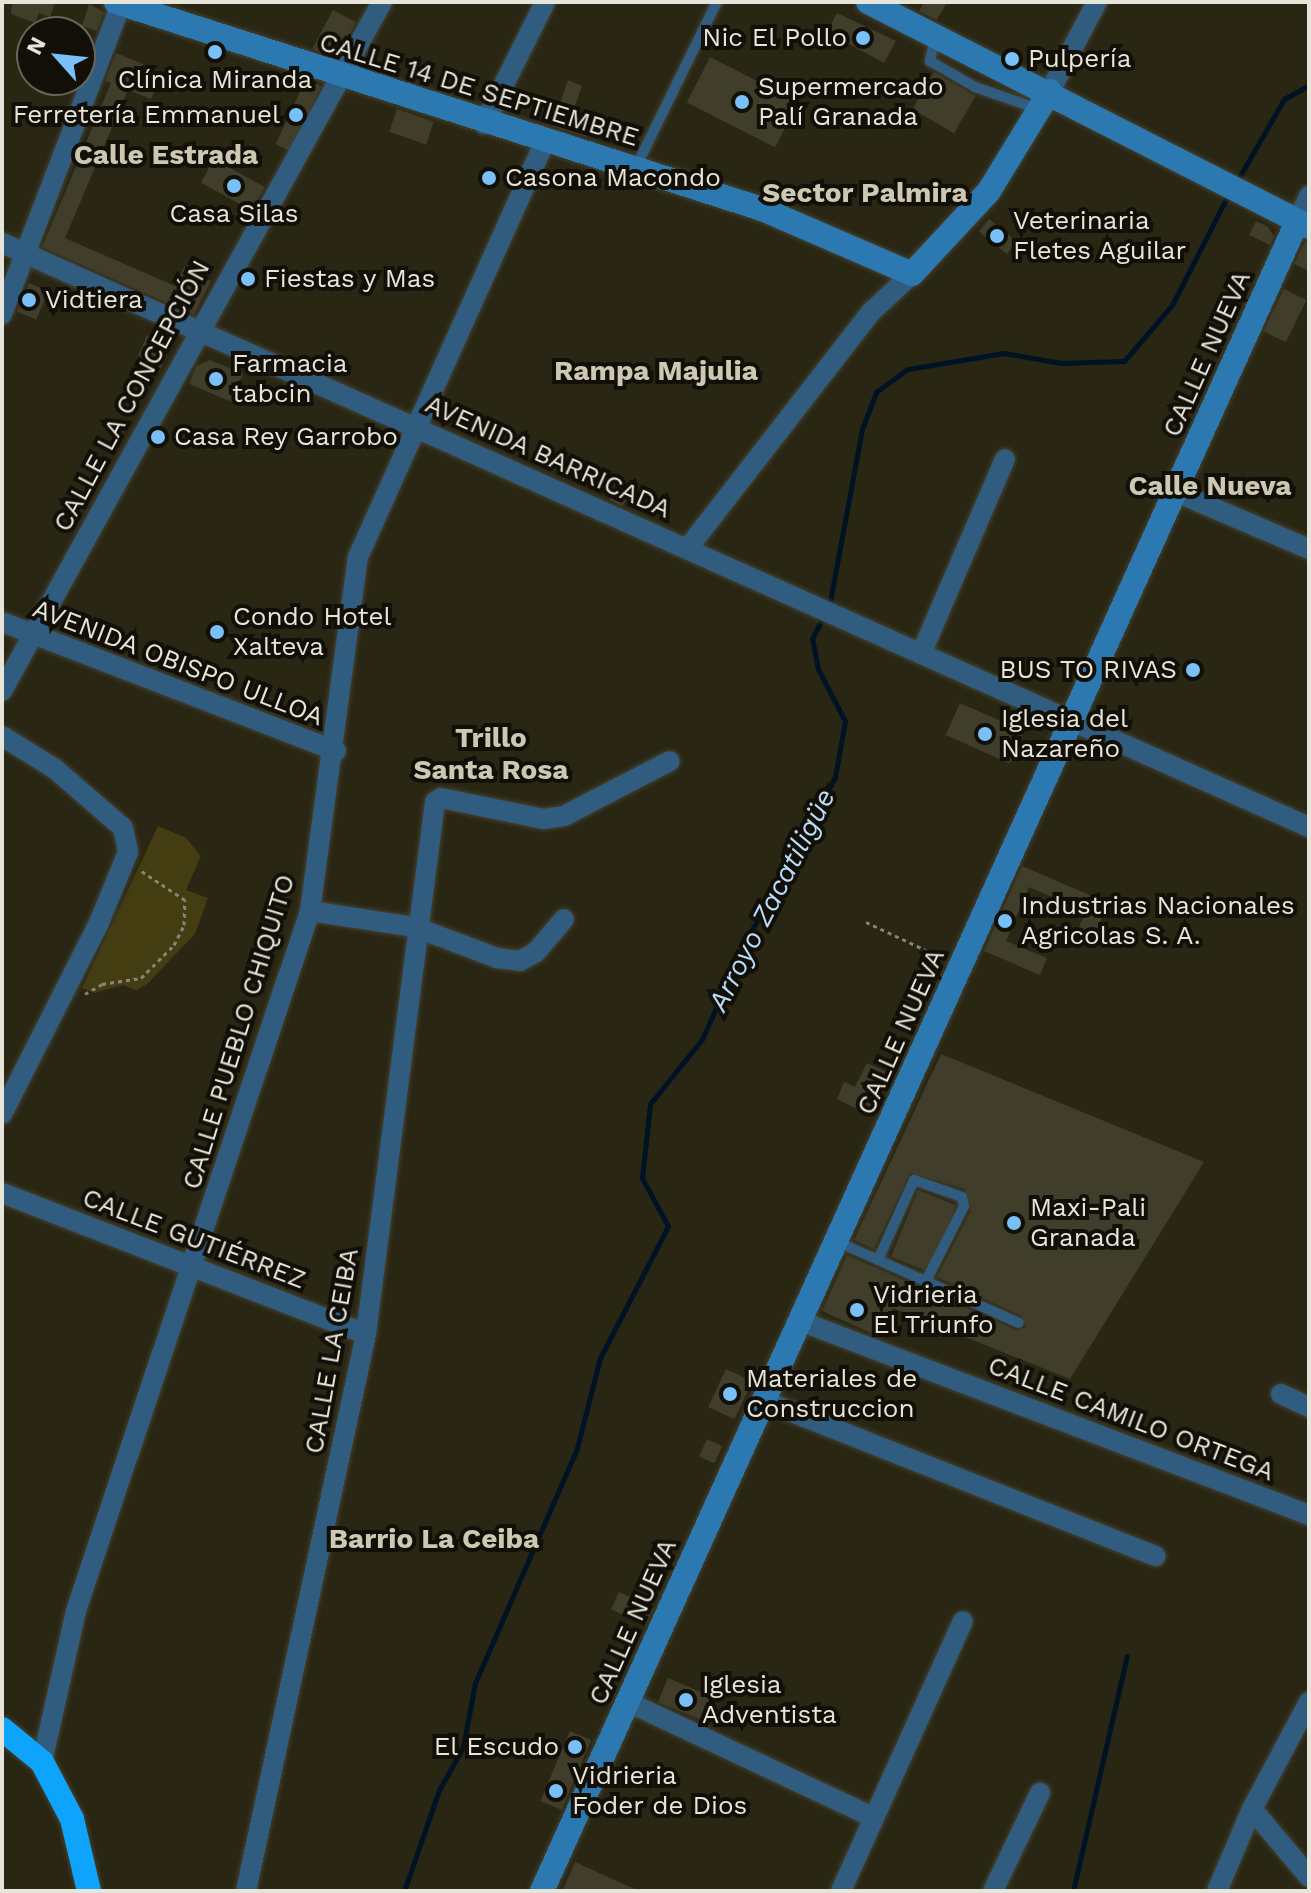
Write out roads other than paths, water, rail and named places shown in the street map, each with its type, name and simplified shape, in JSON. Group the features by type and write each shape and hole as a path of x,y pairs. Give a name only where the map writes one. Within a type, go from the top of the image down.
{"highway":[{"path":"2,1729 42,1762 72,1819 89,1891"}],"street":[{"name":"CALLE LA CONCEPCIÓN","path":"2,691 337,76 382,2"},
{"path":"484,124 545,2"},
{"path":"868,2 935,35 1045,100 1213,177 1303,224"},
{"path":"688,548 871,312 912,274 989,191 1045,100 1097,2"},
{"name":"CALLE 14 DE SEPTIEMBRE","path":"120,3 484,124 762,209 912,274"},
{"path":"2,314 28,254 120,3"},
{"name":"CALLE PUEBLO CHIQUITO","path":"42,1762 76,1611 310,911 336,751 358,557 419,428 544,143"},
{"name":"CALLE NUEVA","path":"542,1891 1176,492 1303,224 1309,196"},
{"name":"AVENIDA BARRICADA","path":"2,243 688,548 805,605 1309,825"},
{"path":"921,654 1005,459"},
{"path":"1176,492 1309,549"},
{"name":"AVENIDA OBISPO ULLOA","path":"2,622 336,751"},
{"path":"2,736 55,769 123,828 128,852 2,1114"},
{"name":"CALLE LA CEIBA","path":"246,1891 366,1334 431,813 441,798 543,819 564,816 670,761"},
{"path":"310,911 415,927 497,958 520,961 536,952 564,919"},
{"name":"CALLE GUTIÉRREZ","path":"2,1193 366,1334"},
{"name":"CALLE CAMILO ORTEGA","path":"800,1321 1309,1515"},
{"path":"1281,1394 1309,1407"},
{"path":"764,1401 1155,1556"},
{"path":"841,1891 963,1621"},
{"path":"628,1702 874,1818"},
{"path":"1217,1891 1252,1809 1309,1702"},
{"path":"993,1891 1040,1793"},
{"path":"1252,1809 1309,1877"}],"lane":[{"path":"635,169 717,2"},
{"path":"878,1260 914,1180 962,1197 964,1206 926,1281"},
{"path":"838,1242 1019,1323"}],"waterway":[{"name":"Arroyo Zacatiligüe","path":"1237,181 1284,99 1309,85"},
{"name":"Arroyo Zacatiligüe","path":"829,607 862,429 876,392 908,369 1004,353 1061,363 1124,361 1172,305 1229,193"},
{"name":"Arroyo Zacatiligüe","path":"404,1891 439,1790 463,1747 475,1683 577,1448 600,1358 668,1226 642,1178 650,1104 702,1039 747,939 835,777 845,721 818,669 812,639 824,615"},
{"path":"1073,1891 1127,1656"}],"place":[{"name":"Nic El Pollo","path":"863,38"},
{"name":"Clínica Miranda","path":"215,52"},
{"name":"Pulpería","path":"1012,59"},
{"name":"Supermercado Palí Granada","path":"742,102"},
{"name":"Ferretería Emmanuel","path":"296,115"},
{"name":"Casona Macondo","path":"489,178"},
{"name":"Casa Silas","path":"234,186"},
{"name":"Veterinaria Fletes Aguilar","path":"997,236"},
{"name":"Fiestas y Mas","path":"248,279"},
{"name":"Vidtiera","path":"29,300"},
{"name":"Farmacia tabcin","path":"216,379"},
{"name":"Casa Rey Garrobo","path":"158,437"},
{"name":"Condo Hotel Xalteva","path":"217,632"},
{"name":"BUS TO RIVAS","path":"1193,670"},
{"name":"Iglesia del Nazareño","path":"985,734"},
{"name":"Industrias Nacionales Agricolas S. A.","path":"1005,921"},
{"name":"Maxi-Pali Granada","path":"1014,1223"},
{"name":"Vidrieria El Triunfo","path":"857,1310"},
{"name":"Materiales de Construccion","path":"730,1394"},
{"name":"Iglesia Adventista","path":"686,1700"},
{"name":"El Escudo","path":"575,1747"},
{"name":"Vidrieria Foder de Dios","path":"556,1791"}],"district":[{"name":"Calle Estrada","path":"166,155"},
{"name":"Sector Palmira","path":"865,193"},
{"name":"Rampa Majulia","path":"656,371"},
{"name":"Calle Nueva","path":"1210,486"},
{"name":"Trillo Santa Rosa","path":"491,754"},
{"name":"Barrio La Ceiba","path":"434,1539"}]}
